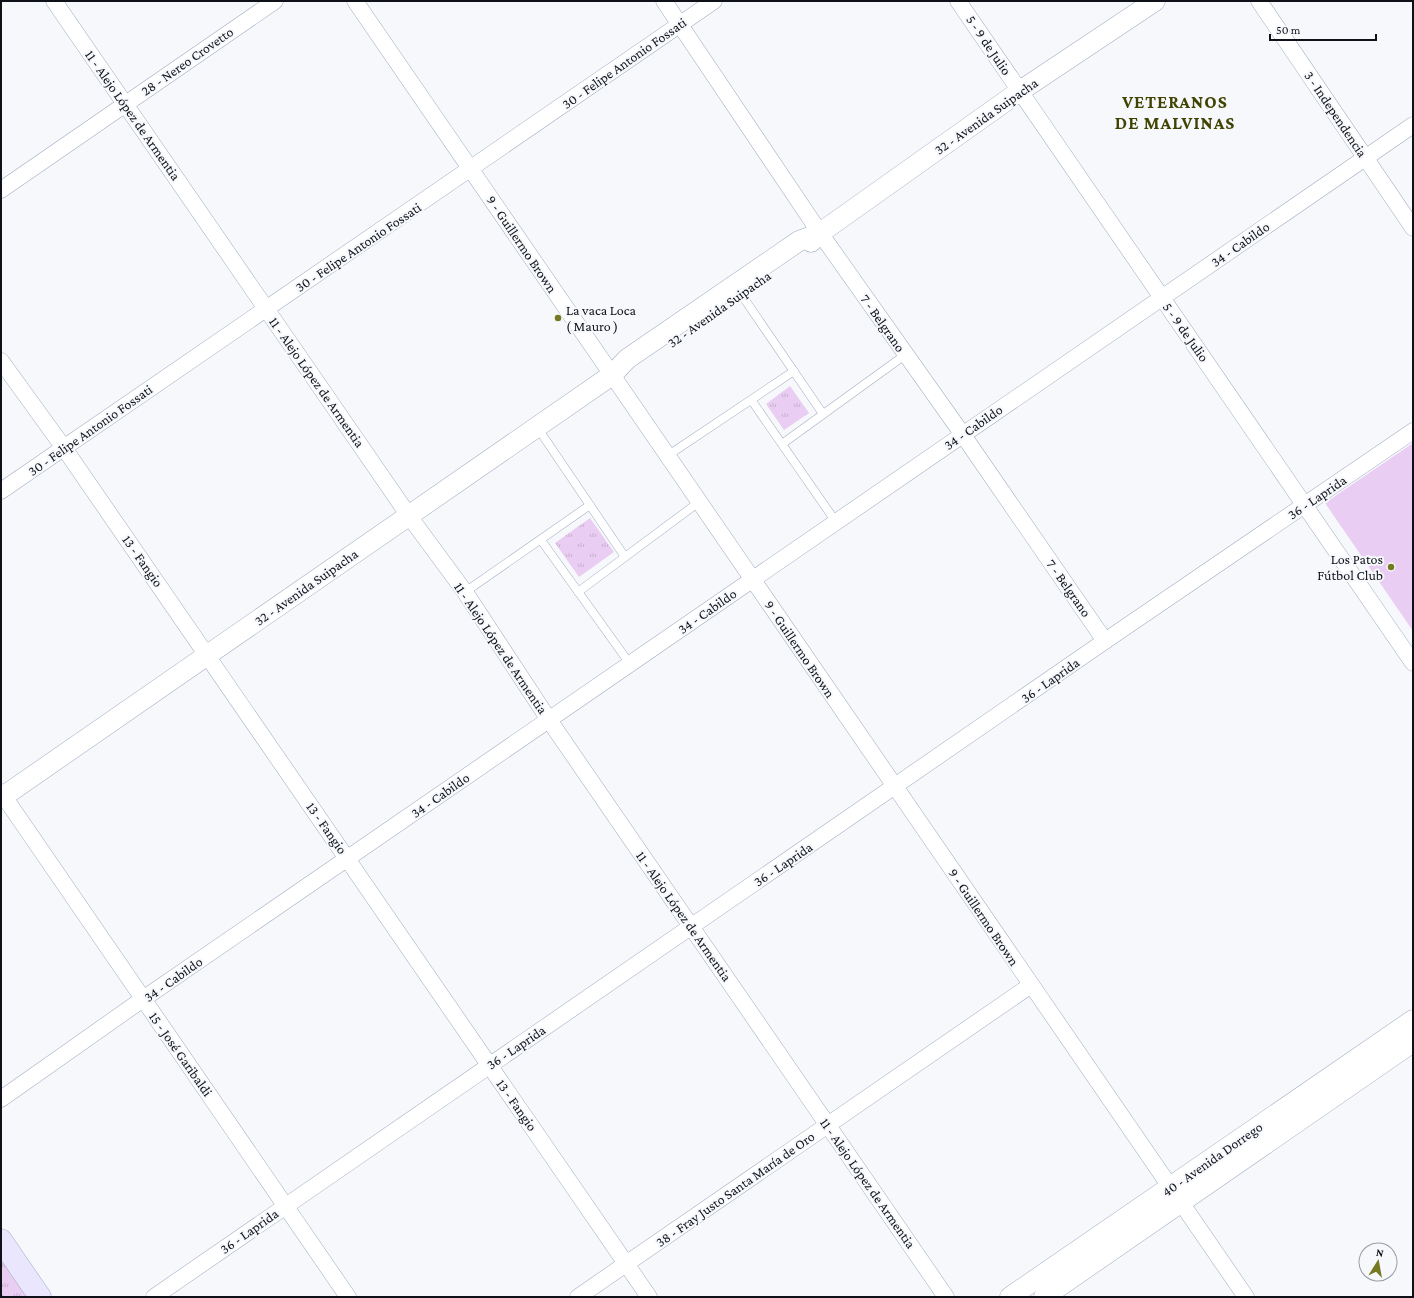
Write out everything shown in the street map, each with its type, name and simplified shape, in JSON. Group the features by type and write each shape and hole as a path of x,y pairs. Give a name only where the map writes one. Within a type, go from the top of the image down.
{"main road":[{"path":"1,1240 40,1297"}],"street":[{"name":"11 - Alejo López de Armentia","path":"54,1 409,516 465,592 549,720 946,1297"},
{"name":"28 - Nereo Crovetto","path":"1,190 275,1"},
{"name":"9 - Guillermo Brown","path":"355,1 1246,1297"},
{"name":"7 - Belgrano","path":"664,1 820,233 963,435 1105,641"},
{"name":"30 - Felipe Antonio Fossati","path":"1,491 714,1"},
{"name":"5 - 9 de Julio","path":"958,1 1413,663"},
{"name":"32 - Avenida Suipacha","path":"612,375 634,367 741,294 805,248 820,233 1020,91 1155,1"},
{"name":"3 - Independencia","path":"1259,1 1413,228"},
{"name":"34 - Cabildo","path":"1,1099 143,999 1413,125"},
{"name":"32 - Avenida Suipacha","path":"2,796 612,375 627,359 793,245 820,233"},
{"name":"13 - Fangio","path":"1,361 64,448 208,655 649,1297"},
{"name":"36 - Laprida","path":"154,1297 285,1205 895,787 1105,641 1413,432"},
{"name":"15 - José Garibaldi","path":"2,796 348,1297"},
{"name":"38 - Fray Justo Santa María de Oro","path":"578,1297 1031,985"},
{"name":"40 - Avenida Dorrego","path":"1044,1297 1175,1195 1413,1020"},
{"name":"40 - Avenida Dorrego","path":"1010,1297 1175,1195 1413,1042"}],"lane":[{"path":"741,294 823,414"},
{"path":"782,444 905,355"},
{"path":"667,456 752,401 794,371"},
{"path":"752,401 836,522"},
{"path":"537,427 625,557"},
{"path":"578,592 699,502"},
{"path":"465,592 590,505"},
{"path":"541,540 630,664"}],"green space":[{"path":"790,386 809,413 784,430 766,404"},
{"name":"Los Patos Fútbol Club","path":"1413,443 1413,631 1325,503"},
{"path":"590,518 614,552 579,577 555,543"},
{"path":"1,1255 30,1297 1,1297"}],"place":[{"name":"La vaca Loca ( Mauro )","path":"558,318"},
{"name":"Los Patos Fútbol Club","path":"1391,567"}],"district":[{"name":"VETERANOS DE MALVINAS","path":"1175,112"}]}
